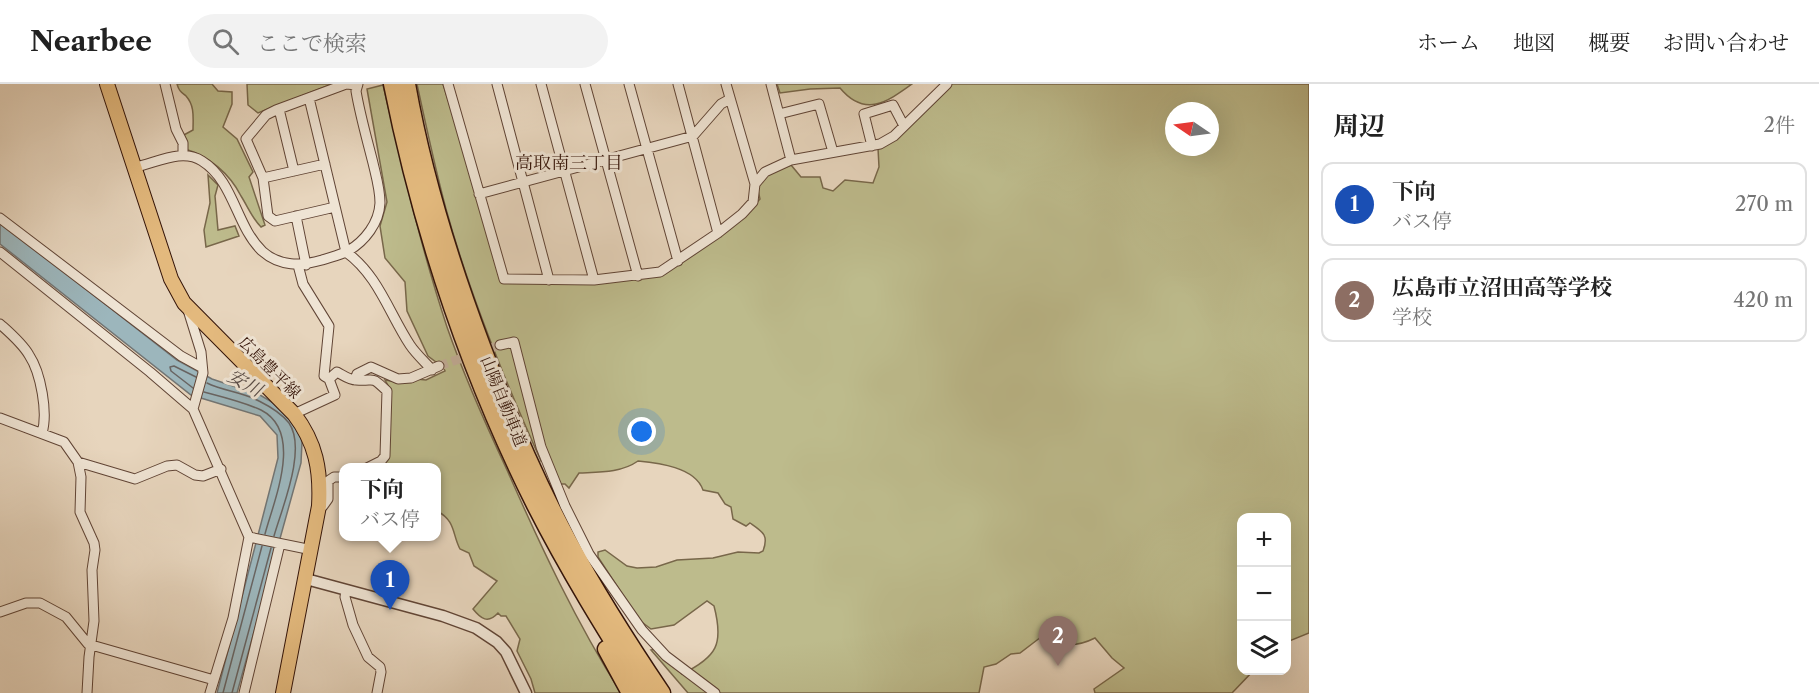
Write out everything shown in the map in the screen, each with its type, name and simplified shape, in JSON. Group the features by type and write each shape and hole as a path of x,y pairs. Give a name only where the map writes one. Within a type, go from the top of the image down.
{"highway":[{"name":"山陽自動車道","path":"392,84 419,200 450,300 487,399 520,475 562,543 598,593 662,693"},
{"name":"山陽自動車道","path":"406,84 432,197 463,295 499,393 587,601 645,693"},
{"path":"562,543 587,616 630,693"},
{"path":"562,543 674,693"}],"main road":[{"name":"広島豊平線","path":"107,84 171,279 184,303 294,414 304,427 314,448 321,481 320,506 283,693"}],"street":[{"path":"165,84 176,129 183,143 183,155"},
{"path":"135,167 183,155 193,156 202,161 217,176 236,204 250,235 263,252 277,261 302,265 346,252 368,234 380,205 379,188 357,99 358,85 346,84 266,115 246,139 263,178 268,216 275,220 335,207"},
{"path":"448,84 504,279 549,280 594,280 660,272 718,233 753,202 755,184 726,84"},
{"path":"497,84 549,280"},
{"path":"541,84 594,280"},
{"path":"585,84 638,276"},
{"path":"628,84 678,261"},
{"path":"678,84 718,233"},
{"path":"771,84 791,160"},
{"path":"755,184 765,172 791,160 872,146 894,136 947,84"},
{"path":"309,98 346,252 355,258 378,288 411,347 436,368 411,378 398,379 371,367 357,374 355,380"},
{"path":"479,194 693,136 721,104 730,99"},
{"path":"779,114 819,104 832,152"},
{"path":"872,146 864,114 893,105 904,126"},
{"path":"279,109 294,171"},
{"path":"263,178 325,164"},
{"path":"294,414 335,395 329,379 324,376 329,326 303,284 296,216"},
{"path":"0,218 202,370"},
{"path":"0,252 193,409 250,538 233,618 210,693"},
{"path":"184,303 191,316 201,352 202,370 193,409"},
{"path":"0,324 28,352 33,362 43,400 44,427 42,433"},
{"path":"500,345 514,342 541,447 565,506 590,554 642,630 666,656 715,693"},
{"path":"329,379 337,372 355,380 371,379 377,381 387,391 386,456 377,463"},
{"path":"0,418 63,442 78,462 81,477 80,512 95,550 92,570 94,621 87,693"},
{"path":"78,462 135,479 167,466 177,465 195,475 203,476 221,469"},
{"path":"320,506 323,506 328,499 328,481 339,477"},
{"path":"250,538 312,550"},
{"path":"244,693 279,544"},
{"path":"306,579 443,616 476,628 497,642 506,652 526,693"},
{"path":"346,591 345,597 353,625 368,657 380,667 377,693"},
{"path":"0,612 26,603 40,603 66,616 87,644 214,680"}],"shaded area":[{"path":"177,84 212,84 218,91 232,92 232,104 223,127 237,139 253,172 249,177 265,225 261,227 258,224 225,173 202,156 185,149 182,136 193,130 193,112 189,100"},
{"path":"247,84 332,84 258,113 248,105"},
{"path":"417,84 443,84 478,193 501,279 659,275 750,210 760,199 757,186 766,175 791,165 801,177 820,177 823,188 833,191 845,180 873,183 879,167 878,148 949,84 1309,84 1309,633 1291,640 1291,513 1237,513 1237,675 1249,675 1232,693 1095,693 1094,689 1124,668 1095,638 1068,645 1041,637 1020,653 1011,654 996,664 984,667 979,693 688,693 651,650 656,649 682,674 703,662 715,648 717,640 718,630 714,606 707,601 674,625 651,629 639,620 598,557 598,552 605,550 627,566 656,567 677,560 713,558 738,552 759,553 765,546 764,534 750,523 746,526 733,519 731,507 725,504 718,493 703,490 692,476 684,471 655,463 638,461 617,470 579,473 569,488 565,484 560,484 549,458 541,461 501,368 455,241"},
{"path":"777,84 912,84 885,101 867,105 858,103 840,88 780,93"},
{"path":"383,85 429,267 460,363 546,556 574,612 621,693 535,693 531,679 517,651 520,639 506,616 498,613 485,619 473,609 497,581 474,566 469,553 460,549 451,523 441,514 441,463 382,463 390,389 385,380 403,383 416,379 426,380 445,371 441,363 428,356 407,311 405,282 385,258 380,226 387,202 367,89"},
{"path":"208,175 218,185 215,196 218,230 235,226 239,236 206,247 204,230 210,203"}],"water":[{"path":"0,222 177,360 212,379 260,395 294,419 302,442 301,463 237,693 217,693 278,458 277,435 260,416 191,395 0,244"}],"tunnel":[{"path":"439,366 500,345"}],"place":[{"name":"下向","path":"390,610"},
{"name":"広島市立沼田高等学校","path":"1058,666"}],"district":[{"name":"高取南三丁目","path":"569,163"}],"water label":[{"name":"安川","path":"245,383"}]}
